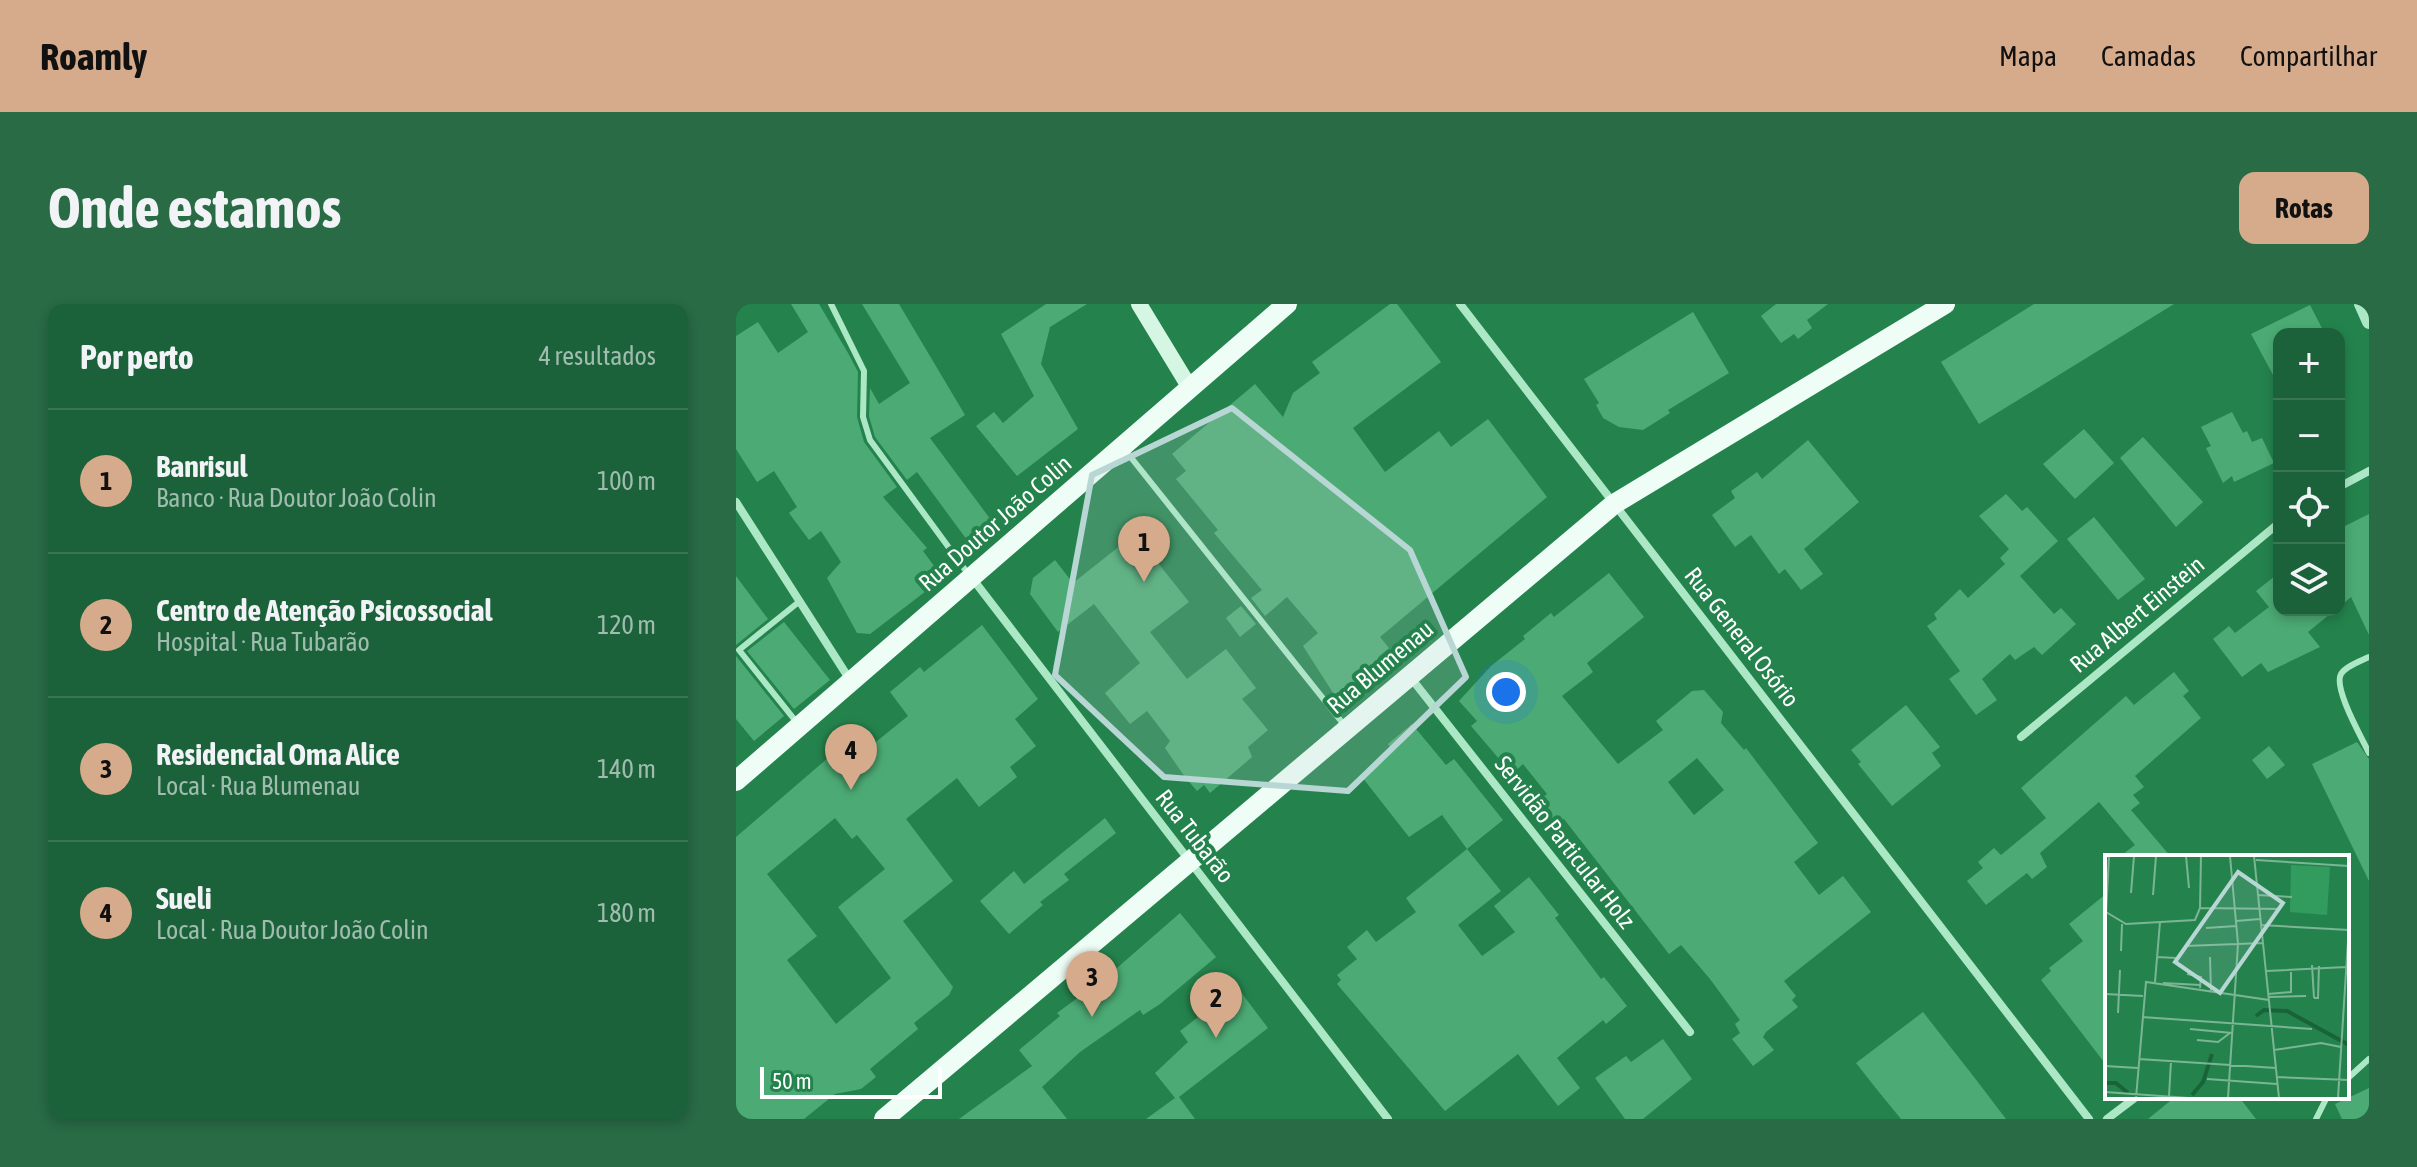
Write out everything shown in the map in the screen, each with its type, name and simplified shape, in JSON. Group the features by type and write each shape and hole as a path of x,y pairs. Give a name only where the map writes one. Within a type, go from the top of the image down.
{"main road":[{"path":"1139,304 1190,388"},
{"name":"Rua Doutor João Colin","path":"736,781 1287,304"},
{"name":"Rua Blumenau","path":"884,1119 1614,504 1945,304"}],"street":[{"name":"Rua General Osório","path":"1460,304 2089,1119"},
{"path":"2361,304 2369,322"},
{"path":"2345,484 2369,471"},
{"path":"736,502 851,681"},
{"name":"Rua Albert Einstein","path":"2021,737 2273,528"},
{"name":"Rua Tubarão","path":"971,577 1388,1119"},
{"name":"Servidão Particular Holz","path":"1410,677 1690,1032"},
{"path":"2107,1119 2133,1099"}],"lane":[{"path":"831,304 864,371 863,417 870,440 971,577"},
{"path":"1123,446 1348,729"},
{"path":"799,726 739,650 800,601"},
{"path":"2369,657 2345,669 2339,681 2339,688 2369,753"},
{"path":"2349,1077 2369,1059"},
{"path":"2316,1119 2326,1099"}],"highlighted area":[{"path":"1232,408 1410,550 1466,677 1348,791 1164,777 1055,675 1092,475"}],"building":[{"path":"791,304 819,304 848,353 858,372 857,417 864,442 897,487 883,497 927,548 923,551 943,578 870,634 857,633 827,578 841,562 821,531 809,540 789,513 797,507 774,471 757,482 736,449 736,336 758,322 778,353 808,332"},
{"path":"862,304 899,304 965,415 930,438 991,520 967,540 917,472 907,480 875,437 869,416 870,388 879,404 910,383"},
{"path":"1046,304 1087,304 1050,327 1041,364 1078,429 1017,476 976,426 994,412 1003,423 1034,396 1001,334"},
{"path":"1390,304 1397,304 1441,362 1353,428 1385,472 1439,431 1451,447 1488,419 1547,497 1380,637 1389,648 1378,657 1382,661 1337,699 1303,646 1318,633 1287,597 1265,616 1251,598 1262,590 1214,533 1218,530 1176,479 1186,471 1172,454 1255,384 1283,417 1293,393 1320,373 1312,362"},
{"path":"1776,304 1828,304 1807,320 1812,328 1798,339 1794,334 1781,343 1761,316"},
{"path":"2034,304 2174,304 1979,424 1941,362"},
{"path":"2310,305 2322,328 2273,328 2273,375 2251,334"},
{"path":"1693,312 1729,373 1668,410 1670,413 1643,430 1619,427 1603,418 1596,405 1599,403 1584,379"},
{"path":"2232,412 2243,433 2247,431 2252,442 2262,438 2273,463 2234,482 2232,476 2223,483 2206,448 2211,446 2201,427"},
{"path":"2084,429 2114,463 2075,499 2043,464"},
{"path":"2143,437 2203,502 2176,527 2120,458"},
{"path":"1808,440 1859,502 1804,549 1823,574 1801,590 1785,569 1779,574 1751,535 1735,547 1712,515 1735,498 1731,491 1757,472 1762,479"},
{"path":"2006,494 2022,511 2027,507 2058,541 2020,576 2054,614 2061,608 2076,624 2042,655 2034,647 2015,660 2010,654 1982,679 1997,700 1976,715 1949,679 1960,671 1927,626 1937,619 1934,614 1960,589 1968,598 2005,564 2000,558 2009,549 1979,516"},
{"path":"2369,514 2369,635 2351,597 2345,602 2345,526"},
{"path":"2094,517 2145,579 2118,600 2067,539"},
{"path":"1135,534 1189,602 1150,632 1187,679 1226,649 1256,688 1242,699 1268,730 1248,747 1252,757 1210,793 1204,785 1197,791 1185,777 1165,748 1170,741 1147,711 1130,724 1105,693 1140,663 1094,604 1058,632 1030,594 1033,578 1055,560 1073,583"},
{"path":"1609,573 1644,617 1587,663 1593,672 1562,696 1618,764 1663,730 1656,721 1692,691 1704,690 1723,712 1721,723 1744,750 1746,748 1818,843 1794,862 1819,895 1843,876 1871,912 1784,981 1796,996 1792,1000 1798,1007 1766,1032 1763,1037 1774,1050 1753,1066 1732,1039 1740,1033 1735,1024 1740,1020 1710,979 1681,945 1669,954 1564,819 1549,827 1535,810 1547,801 1543,797 1547,794 1523,764 1512,774 1471,726 1477,721 1459,701 1491,666 1525,639 1523,636 1551,613 1554,617","holes":["1697,758 1724,790 1694,815 1668,782"]},
{"path":"736,576 768,619 736,645"},
{"path":"2273,578 2273,616 2328,616 2308,632 2320,647 2268,672 2261,663 2242,677 2213,639 2229,626 2235,633 2269,607 2256,591"},
{"path":"1241,606 1256,624 1240,637 1226,618"},
{"path":"784,622 830,680 794,709 747,651"},
{"path":"982,625 1038,699 1015,719 1036,746 1010,767 1017,777 979,807 957,778 906,819 953,881 903,921 953,987 949,995 914,1023 918,1029 870,1069 876,1077 861,1089 835,1094 804,1119 736,1119 736,837 850,739 861,754 908,716 890,692 920,667 924,672","holes":["835,818 852,839 857,835 885,869 838,907 891,978 836,1024 787,960 817,936 767,874"]},
{"path":"736,656 784,716 754,741 736,719"},
{"path":"2174,672 2189,691 2183,696 2201,718 2135,776 2144,787 2133,795 2140,803 2131,810 2169,855 2122,855 2135,845 2099,802 2040,853 2047,867 2032,879 2027,873 1986,905 1967,881 1983,868 1978,862 1994,848 2001,855 2046,818 2021,788 2126,696 2134,705"},
{"path":"1906,705 1940,747 1932,753 1941,766 1892,806 1858,764 1861,762 1851,750"},
{"path":"1412,724 1446,765 1454,759 1503,820 1467,849 1442,815 1409,837 1362,777 1393,751 1388,744"},
{"path":"2357,742 2369,759 2369,881 2312,764"},
{"path":"2269,746 2285,765 2267,779 2252,760"},
{"path":"1105,818 1116,833 1064,874 1069,880 1040,902 1043,905 1009,934 980,901 1014,871 1024,884"},
{"path":"1467,849 1501,891 1458,925 1482,956 1515,932 1494,906 1529,877 1559,915 1555,918 1601,979 1604,977 1627,1006 1606,1024 1603,1020 1557,1058 1580,1088 1558,1106 1518,1054 1445,1111 1337,984 1341,980 1337,975 1357,959 1347,947 1367,930 1376,942 1416,912 1406,898"},
{"path":"2105,895 2105,1063 2041,980 2051,971 2049,968 2083,941 2069,924"},
{"path":"1180,913 1216,957 1160,1004 1143,1015 1140,1010 1080,1052 1042,1087 1067,1119 959,1119 1032,1066 1019,1050 1060,1016 1057,1013 1110,974"},
{"path":"1237,987 1268,1028 1179,1097 1195,1119 1146,1119 1175,1098 1155,1073 1188,1042 1180,1031"},
{"path":"1923,1012 2006,1119 1901,1119 1856,1063"},
{"path":"1663,1039 1692,1079 1643,1119 1625,1119 1595,1078 1626,1056 1631,1062"},
{"path":"2369,1088 2369,1119 2342,1119 2335,1104"},
{"path":"2173,1099 2241,1099 2256,1119 2148,1119"}],"place":[{"name":"Banrisul","path":"1144,582"},
{"name":"Sueli","path":"851,790"},
{"name":"Residencial Oma Alice","path":"1092,1017"},
{"name":"Centro de Atenção Psicossocial","path":"1216,1038"}]}
